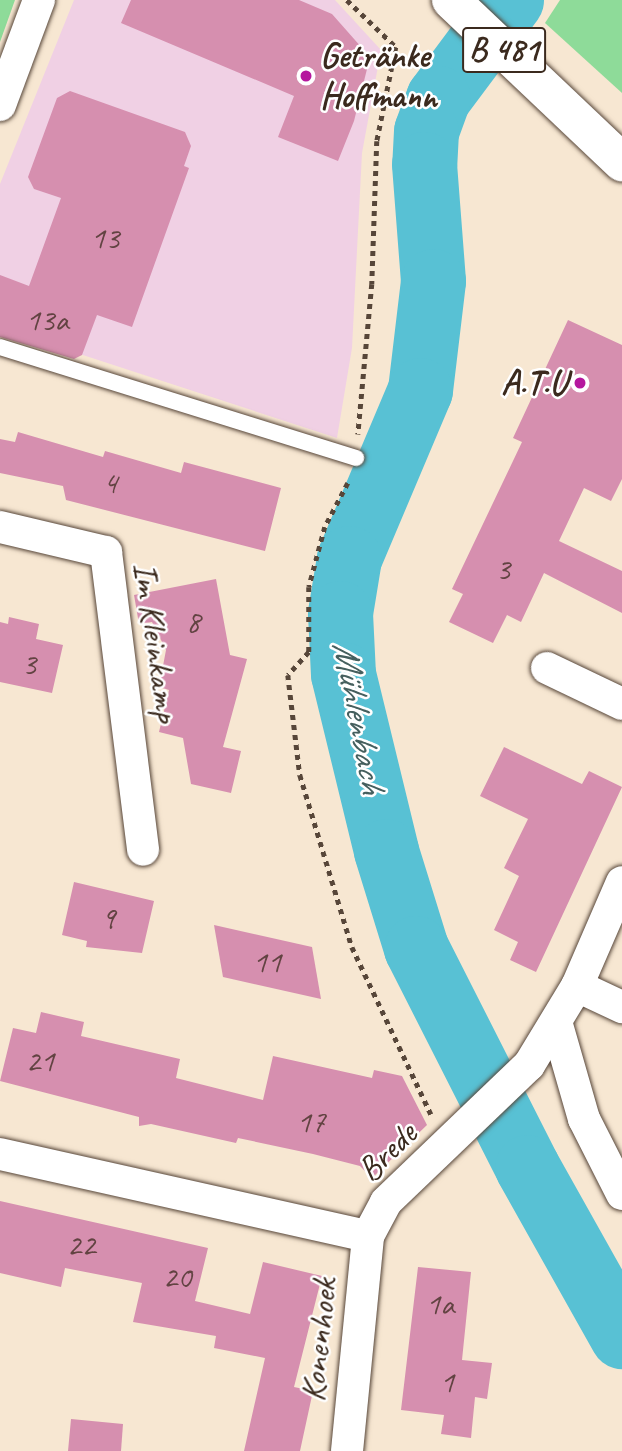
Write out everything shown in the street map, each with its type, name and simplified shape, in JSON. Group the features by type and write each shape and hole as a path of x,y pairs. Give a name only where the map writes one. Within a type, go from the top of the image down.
{"main road":[{"name":"B 481","path":"451,0 622,162"}],"street":[{"path":"0,105 39,0"},
{"name":"Im Kleinkamp","path":"0,527 106,552 143,850"},
{"path":"547,668 622,704"},
{"name":"Brede","path":"0,1154 368,1236 386,1202 455,1139 529,1065 557,1025 577,986 622,882"},
{"path":"577,986 622,1007"},
{"path":"557,1025 584,1119 622,1194"},
{"name":"Konenhoek","path":"347,1451 368,1236"}],"lane":[{"path":"0,348 356,458"}],"path":[{"path":"347,0 396,47 377,141 372,284 355,469 325,527 309,587 309,652 288,675 300,775 352,947 394,1043 455,1139"}],"shaded area":[{"path":"74,0 335,0 381,50 362,153 352,348 337,438 0,328 0,184"}],"green space":[{"path":"0,0 15,0 0,42"},
{"path":"560,0 622,0 622,93 545,23"}],"water":[{"path":"525,1129 622,1305 622,1367 498,1150"}],"building":[{"name":"Getränke Hoffmann","path":"131,0 299,0 332,14 370,57 354,121 338,161 278,137 294,96 121,23"},
{"path":"70,91 185,132 191,146 184,166 189,168 132,327 97,315 82,355 74,359 0,337 0,275 29,286 61,198 34,189 28,177 57,98"},
{"path":"568,320 622,345 622,479 611,501 584,488 559,541 622,571 622,613 544,573 521,622 507,615 493,643 449,622 463,594 452,589 522,442 513,438"},
{"path":"18,432 103,457 105,451 181,473 184,462 281,488 265,551 66,500 63,486 0,473 0,439 15,442"},
{"path":"216,579 230,655 247,659 223,747 241,751 231,793 191,784 183,738 159,732 169,690 159,687 166,650 152,622 139,624 134,595"},
{"path":"9,617 39,624 36,639 63,645 52,693 0,682 0,622 8,624"},
{"path":"504,747 582,784 589,771 622,787 536,972 510,960 518,942 494,930 519,876 504,868 528,819 480,796"},
{"path":"74,882 154,901 142,953 86,947 87,941 62,935"},
{"path":"214,925 312,947 321,999 223,977"},
{"path":"41,1012 84,1022 81,1036 180,1059 176,1078 263,1100 273,1056 372,1078 374,1070 402,1076 427,1125 372,1178 360,1166 313,1154 238,1138 236,1143 151,1124 139,1126 139,1117 0,1081 13,1028 36,1033"},
{"path":"0,1201 208,1248 195,1301 250,1314 263,1262 322,1276 294,1387 313,1391 300,1451 244,1451 265,1358 214,1348 216,1336 133,1322 142,1283 65,1268 61,1287 0,1273"},
{"path":"418,1267 471,1272 462,1360 492,1363 487,1399 475,1397 471,1438 441,1434 444,1415 401,1410"},
{"path":"71,1419 123,1424 121,1451 68,1451"}],"waterway":[{"name":"Mühlenbach","path":"511,0 438,98 426,131 424,164 433,281 420,390 349,558 340,613 343,674 386,851 416,948 527,1167 622,1336"}],"place":[{"name":"Getränke Hoffmann","path":"306,76"},
{"name":"A.T.U","path":"580,383"}]}
